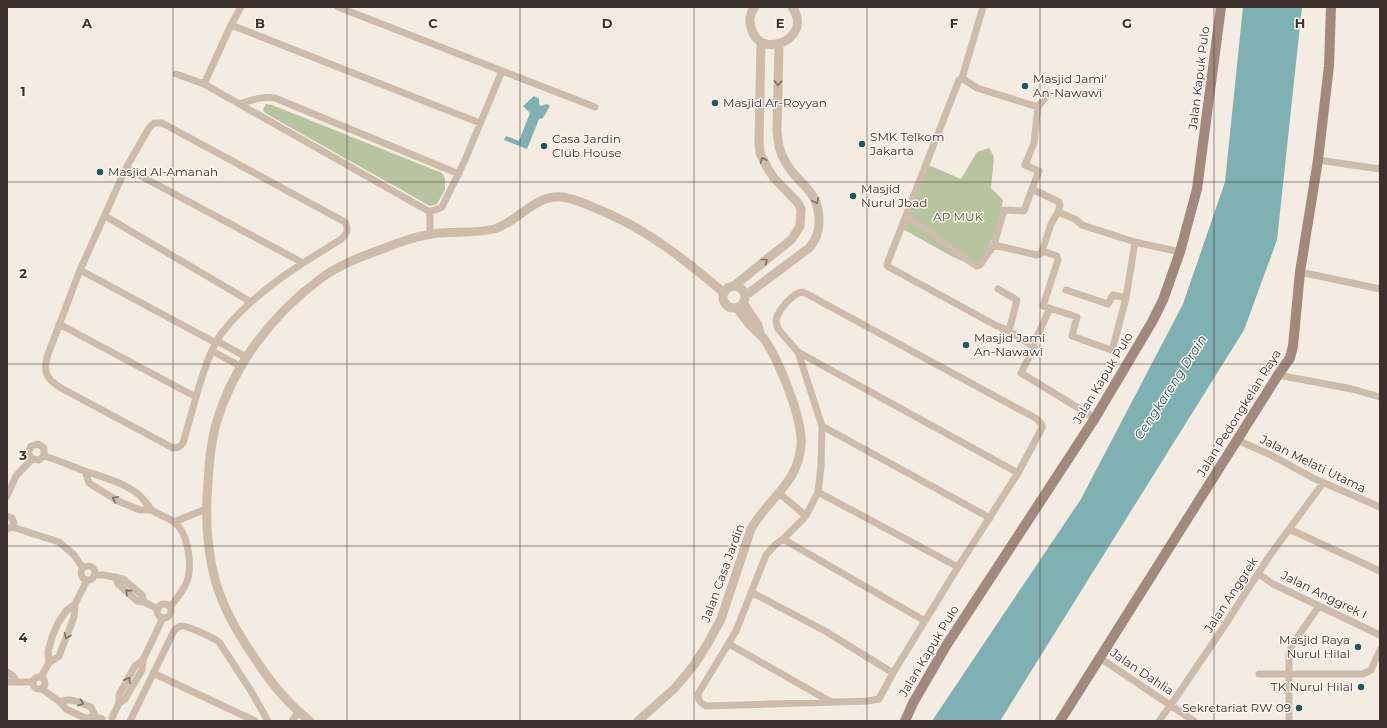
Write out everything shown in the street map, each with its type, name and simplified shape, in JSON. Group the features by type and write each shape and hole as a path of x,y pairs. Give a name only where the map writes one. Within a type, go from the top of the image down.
{"main road":[{"name":"Jalan Kapuk Pulo","path":"905,721 913,703 946,646 1095,418 1152,322 1163,300 1180,252 1197,189 1221,7"},
{"name":"Jalan Pedongkelan Raya","path":"1060,721 1290,358 1293,346 1300,272 1318,160 1329,66 1331,7"}],"street":[{"path":"204,84 231,25 241,7"},
{"path":"338,7 595,107"},
{"path":"755,7 750,15 751,30 761,42 773,45 786,42 796,28 796,15 792,7"},
{"path":"984,7 962,78 959,80 886,262 887,266 995,325 1009,331 1033,346"},
{"path":"231,25 480,123"},
{"path":"761,42 760,153 774,178 798,203 801,209 800,226 792,239 735,285 728,287 723,292 722,296 724,303 729,307 742,302 809,248 817,237 819,227 820,213 818,204 812,194 791,170 781,153 778,142 779,44"},
{"path":"430,212 442,207 459,174 502,71"},
{"path":"176,74 204,84 430,212"},
{"path":"962,78 977,88 1038,107"},
{"path":"906,215 972,263 977,266 980,265 994,245 1004,210 1024,211 1039,171 1025,165 1034,143 1038,107 1048,94"},
{"path":"239,104 257,98 275,98 459,174"},
{"path":"154,123 162,123 345,222 348,228 346,235 340,240 290,271 251,302 221,334 212,351 196,397 183,443 180,447 173,448 52,382 44,367 80,270 126,168 149,128 154,123"},
{"path":"1318,160 1380,169"},
{"path":"126,168 303,263"},
{"path":"994,245 1037,255 1040,254 1051,224 1058,212 1060,203 1032,189"},
{"path":"310,721 298,712 266,675 246,646 228,612 217,586 212,565 206,509 212,444 225,397 240,366 272,324 321,278 351,260 403,241 430,234 494,229 508,223 545,199 553,196 579,201 606,212 656,239 688,262 723,292"},
{"path":"430,212 430,234"},
{"path":"1058,212 1075,219 1082,225 1135,242 1180,252"},
{"path":"105,216 251,302"},
{"path":"1042,251 1057,256 1058,259 1043,305 1077,317 1072,336 1110,350 1115,340 1126,298 1135,242"},
{"path":"80,270 246,357"},
{"path":"1300,272 1379,287"},
{"path":"735,285 742,289 742,302"},
{"path":"998,289 1017,300 1009,331"},
{"path":"1066,290 1108,304 1113,295 1126,298"},
{"path":"798,352 822,426 821,467 818,492 806,516 766,555 736,631 698,694 698,698 701,703 706,706 875,701 879,699 893,672 1018,473 1042,431 1042,425 1037,419 807,294 802,292 790,298 776,320 778,329 798,352 1018,473"},
{"name":"Jalan Casa Jardin","path":"638,721 675,688 694,665 721,619 751,529 756,519 779,493 792,474 799,456 801,437 790,395 771,351 760,333 758,325 742,302"},
{"path":"1050,308 1033,346 1034,347 1021,373 1095,418"},
{"path":"60,324 196,397"},
{"path":"212,351 240,366"},
{"path":"1278,375 1352,389 1380,397"},
{"path":"822,426 990,518"},
{"name":"Jalan Melati Utama","path":"1237,440 1271,455 1323,483 1380,508"},
{"path":"38,444 44,448 44,456 39,460 32,459 28,453 31,446 38,444"},
{"path":"42,688 60,702 66,709 85,718 100,719 107,716 112,720 119,703 119,695 135,666 143,660 163,618 170,615 170,607 185,586 188,577 189,562 185,537 180,528 174,522 152,510 138,494 98,474 85,471 62,461 44,456"},
{"path":"7,496 16,476 32,459"},
{"path":"85,471 92,485 112,497 140,510 152,510"},
{"name":"Jalan Anggrek","path":"1159,721 1268,558 1323,483"},
{"path":"818,492 958,567"},
{"path":"779,493 806,516"},
{"path":"174,522 206,509"},
{"path":"7,515 12,518 14,522 10,528 59,542 74,555 83,568"},
{"path":"1289,529 1380,571"},
{"path":"783,540 925,621"},
{"path":"41,678 49,663 59,656 74,617 75,604 87,580 92,579 94,575 94,570 91,567 87,566 83,568"},
{"path":"83,568 81,572 82,578 87,580"},
{"name":"Jalan Anggrek I","path":"1258,574 1273,584 1380,635"},
{"path":"94,575 104,575 123,579 142,595 144,602 158,609"},
{"path":"751,592 825,631 893,672"},
{"path":"49,663 48,652 58,623 66,611 75,604"},
{"path":"158,609 164,604 170,607"},
{"path":"1289,721 1289,653 1292,645 1319,606"},
{"path":"158,609 158,615 163,618"},
{"path":"130,721 174,631 178,627 184,626 219,642 251,691 268,721"},
{"path":"729,644 832,702"},
{"path":"1259,674 1362,674 1371,670 1380,650"},
{"name":"Jalan Dahlia","path":"1100,658 1194,721"},
{"path":"7,672 13,676 17,682"},
{"path":"153,673 254,721"},
{"path":"7,682 33,682 36,678 41,678 45,680 45,685 38,690 34,687 33,682"},
{"path":"60,702 70,699 91,707 100,719"},
{"path":"292,721 298,712"}],"green space":[{"path":"266,104 272,105 442,173 445,178 445,190 437,204 430,206 265,113 263,109"},
{"name":"AP MUK","path":"989,148 994,157 991,188 1003,200 994,235 979,268 953,257 901,228 926,164 961,179 977,152"}],"water":[{"name":"Cengkareng Drain","path":"1243,7 1302,7 1277,240 1244,330 1000,721 932,721 1081,499 1183,304 1225,182"},
{"path":"534,96 539,99 540,106 547,104 550,106 543,118 539,119 527,149 504,140 506,136 519,141 530,113 523,106"}],"place":[{"name":"Masjid Jami' An-Nawawi","path":"1025,86"},
{"name":"Masjid Ar-Royyan","path":"715,103"},
{"name":"SMK Telkom Jakarta","path":"862,144"},
{"name":"Casa Jardin Club House","path":"544,146"},
{"name":"Masjid Al-Amanah","path":"100,172"},
{"name":"Masjid Nurul Jbad","path":"853,196"},
{"name":"Masjid Jami An-Nawawi","path":"966,345"},
{"name":"Masjid Raya Nurul Hilal","path":"1358,647"},
{"name":"TK Nurul Hilal","path":"1361,687"},
{"name":"Sekretariat RW 09","path":"1299,708"}]}
